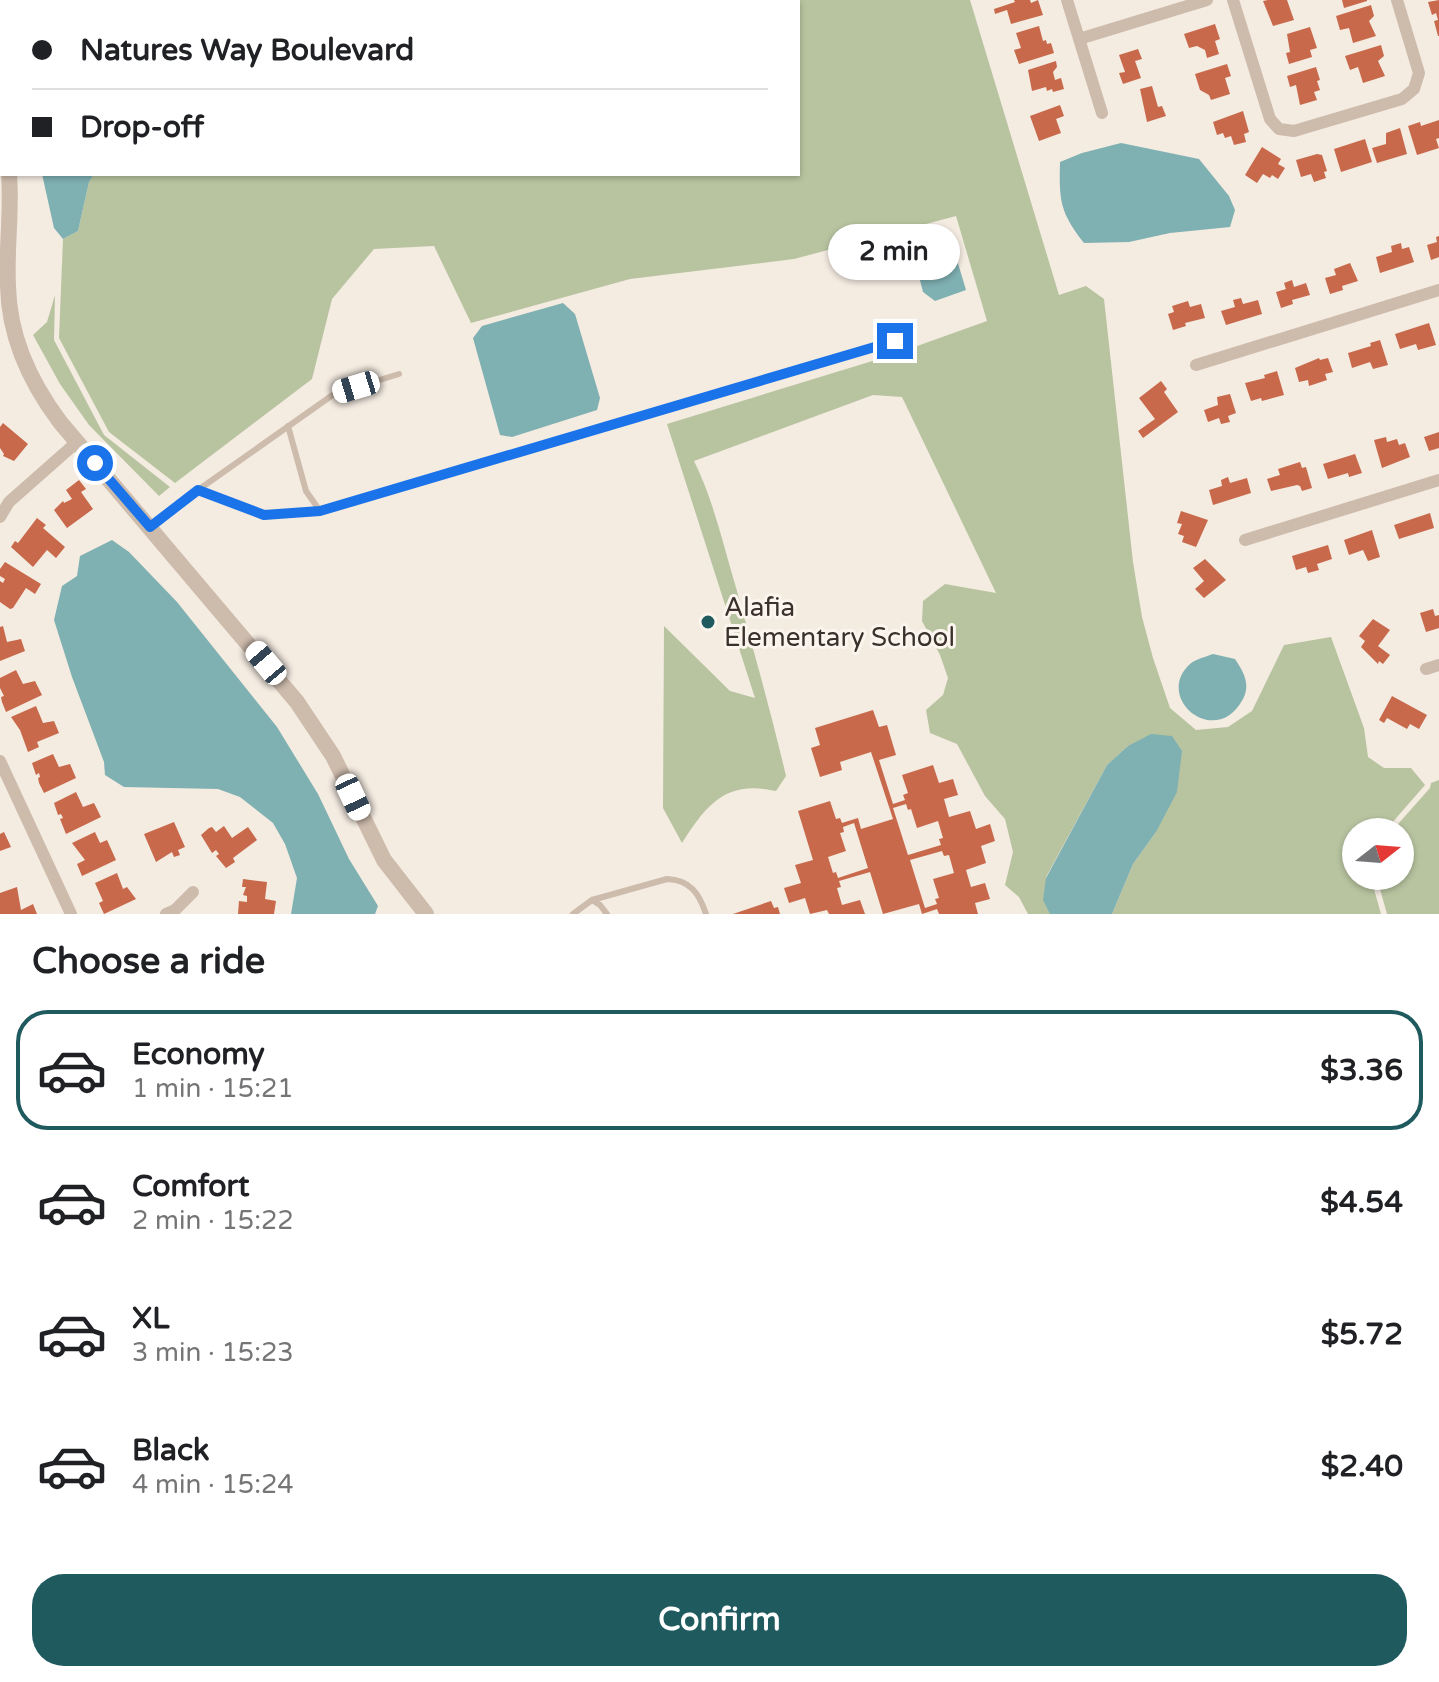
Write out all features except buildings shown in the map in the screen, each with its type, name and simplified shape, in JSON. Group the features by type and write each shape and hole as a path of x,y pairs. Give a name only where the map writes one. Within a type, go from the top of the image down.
{"street":[{"path":"1067,0 1102,113"},
{"path":"1079,39 1207,0"},
{"path":"1233,0 1270,119 1279,129 1294,131 1402,99 1414,89 1419,73 1397,0"},
{"path":"9,176 7,285 14,331 38,391 77,442 297,702 338,766 384,860 426,914"},
{"path":"1196,365 1439,290"},
{"path":"0,517 5,498 77,442"},
{"path":"1245,540 1439,480"},
{"path":"1426,669 1439,665"},
{"path":"0,761 71,914"},
{"path":"166,914 175,910 193,892"}],"lane":[{"path":"198,490 264,515 320,511 895,341"},
{"path":"150,527 334,394 399,374"},
{"path":"288,426 306,491 320,511"},
{"path":"573,914 592,900 660,880 676,880 691,886 698,893 706,914"},
{"path":"592,900 607,914"}],"green space":[{"path":"800,0 970,0 1059,295 1086,286 1104,299 1133,562 1142,617 1170,708 1196,730 1228,727 1252,711 1284,645 1331,637 1364,728 1368,757 1384,768 1411,768 1425,785 1396,818 1342,818 1342,890 1374,890 1381,914 1112,914 1133,864 1156,832 1128,746 1107,765 1046,877 1051,914 1028,914 1019,897 1005,885 1013,852 1005,819 985,796 957,744 930,733 926,710 943,695 948,678 922,621 923,601 945,584 996,593 902,397 873,395 694,461 722,538 786,776 776,791 744,789 720,798 700,817 682,843 663,808 664,626 730,691 755,698 667,424 892,355 987,321 956,216 794,259 630,279 471,323 434,246 374,249 332,299 312,379 175,483 109,432 59,338 63,239 78,231 93,176 800,176"},
{"path":"55,295 54,340 104,435 170,487 159,496 89,425 60,384 33,335 47,322"},
{"path":"1439,780 1439,914 1387,914 1380,890 1414,890 1414,818 1403,818 1431,783"}],"water":[{"path":"1121,143 1199,159 1229,196 1235,210 1230,227 1170,233 1129,242 1084,243 1063,206 1060,162"},
{"path":"42,176 93,176 78,231 63,239 54,228"},
{"path":"938,234 951,240 966,290 935,301 923,292 912,249 915,241"},
{"path":"563,303 575,314 600,398 597,410 512,437 500,435 473,338 482,326"},
{"path":"112,540 129,552 177,602 277,727 318,794 349,859 378,906 375,914 291,914 297,878 285,844 273,823 240,797 218,789 124,787 105,775 104,762 54,620 62,586 77,576 80,556"},
{"path":"1213,654 1235,659 1246,683 1243,699 1231,714 1218,720 1205,719 1192,713 1183,703 1179,691 1181,677 1190,664"},
{"path":"1151,734 1172,736 1182,751 1177,792 1156,832 1133,864 1112,914 1050,914 1043,900 1046,878 1107,765 1128,746"}],"place":[{"name":"Alafia Elementary School","path":"708,622"}],"route":[{"path":"95,463 150,527 198,490 264,515 320,511 895,341"}]}
